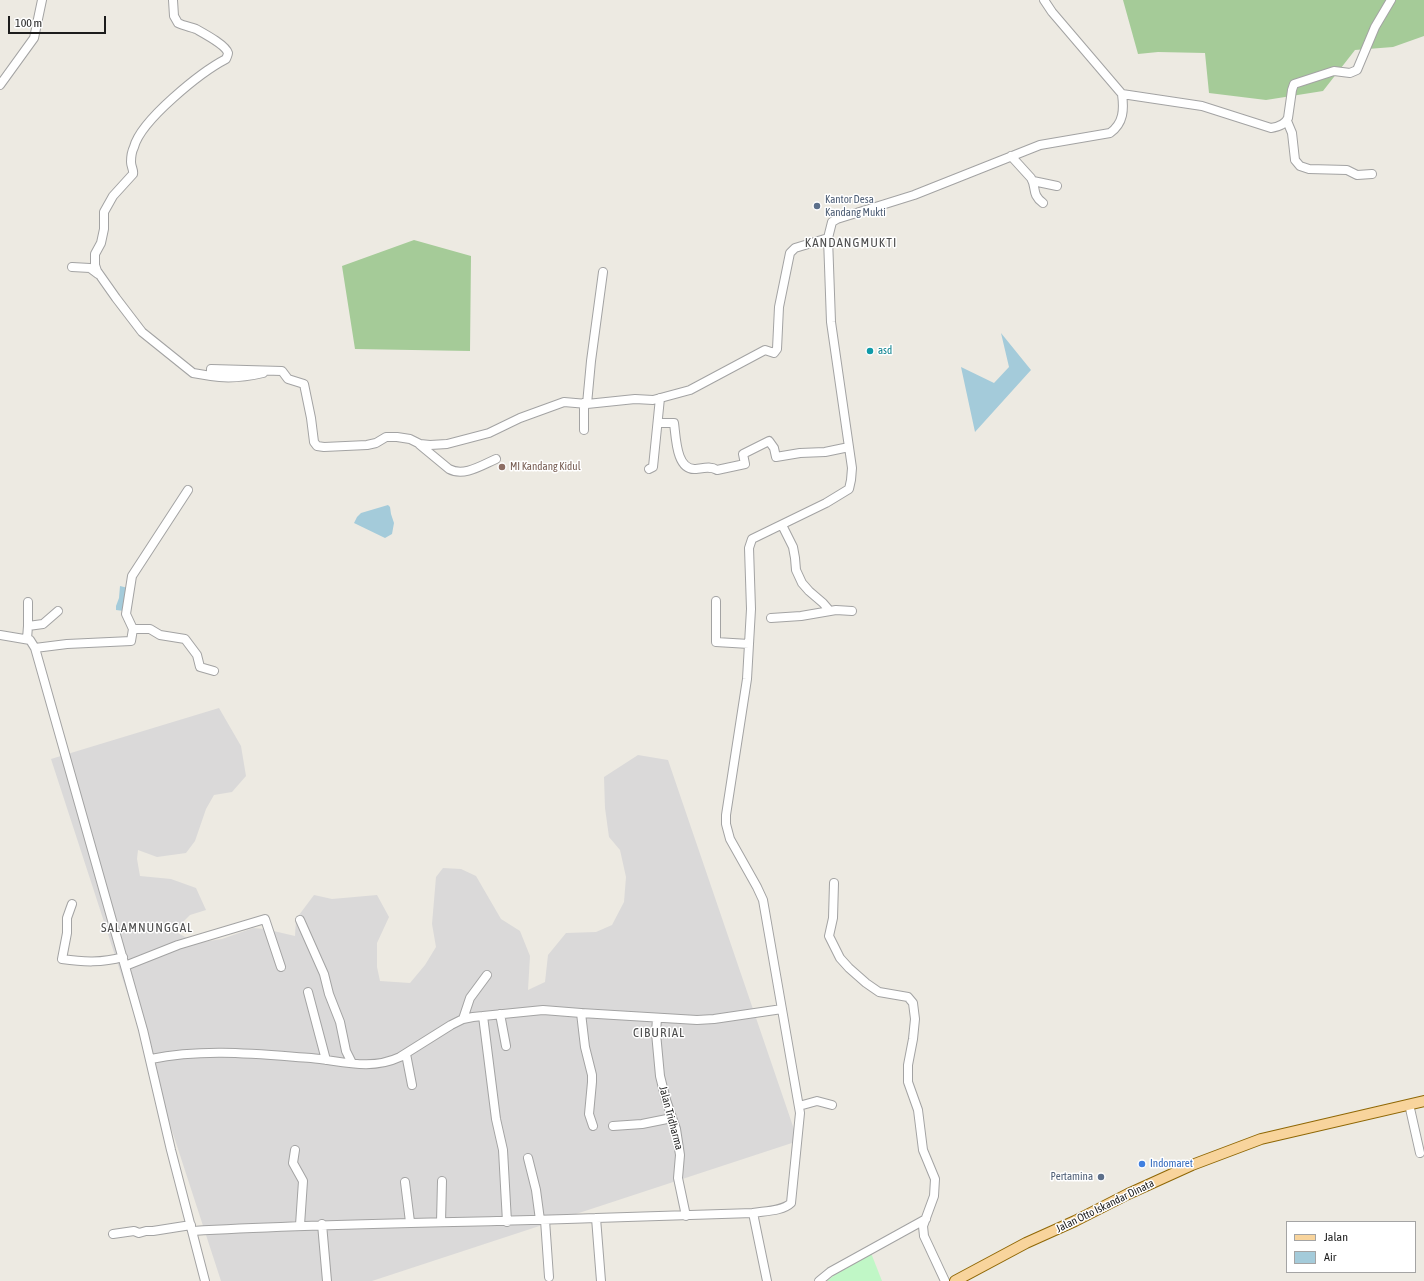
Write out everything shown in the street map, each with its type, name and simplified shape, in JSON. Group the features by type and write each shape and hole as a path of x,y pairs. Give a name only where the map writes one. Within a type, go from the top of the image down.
{"main road":[{"name":"Jalan Otto Iskandar Dinata","path":"955,1281 1026,1243 1192,1165 1261,1139 1424,1101"}],"street":[{"path":"0,85 34,38 42,0"},
{"path":"173,0 174,16 176,20 182,25 195,29 210,37 225,48 228,56 226,59 196,78 178,93 143,128 134,146 131,162 134,171 133,174 113,196 104,212 104,229 101,243 95,254 95,265 100,276 142,332 193,373 211,376 211,369 275,370 282,371 288,379 304,384 314,442 317,446 367,445 376,443 386,437 410,439 420,444 453,472 472,470 496,460"},
{"path":"113,1234 134,1231 137,1233 192,1228 410,1222 507,1222 753,1213 777,1209 792,1203 800,1125 799,1106 763,900 730,839 726,824 726,815 747,679 751,609 750,543 752,539 826,503 849,489 852,468 831,322 828,238 832,222 837,219 914,195 1040,145 1110,133 1117,128 1121,121 1124,107 1122,94 1044,0"},
{"path":"1372,174 1357,175 1347,170 1309,169 1300,166 1295,160 1292,133 1287,121 1294,84 1334,72 1350,73 1357,70 1375,27 1391,0"},
{"path":"1122,94 1202,106 1271,128 1281,125 1287,121"},
{"path":"1011,156 1033,181 1035,195 1042,203"},
{"path":"1033,181 1057,186"},
{"path":"420,444 447,444 479,437 520,418 556,404 569,402 586,403 635,398 652,400 660,398 690,390 765,350 774,353 778,349 779,307 790,252 795,248 828,238"},
{"path":"72,267 90,268 100,276"},
{"path":"584,430 590,361 603,272"},
{"path":"649,469 653,467 660,398"},
{"path":"658,423 674,423 679,456 687,467 692,469 713,467 718,470 745,464 743,454 769,441 774,448 776,457 800,452 825,452 849,447"},
{"path":"35,648 67,644 130,642 132,640 133,629 126,614 132,576 188,490"},
{"path":"782,525 793,547 796,570 802,583 823,603 828,610"},
{"path":"716,601 716,642 749,644"},
{"path":"27,639 28,602"},
{"path":"771,618 808,615 828,610 852,611"},
{"path":"28,626 43,624 58,611"},
{"path":"133,629 150,629 160,635 185,639 197,655 200,667 214,671"},
{"path":"0,635 27,639 32,641 35,648 151,1060 171,1150 205,1281"},
{"path":"834,883 833,918 830,936 840,958 866,983 879,992 908,997 913,1003 915,1020 908,1065 908,1082 918,1110 923,1150 935,1179 934,1196 923,1226 924,1236 945,1281"},
{"path":"72,904 67,918 67,934 62,959 95,962 123,957"},
{"path":"125,966 178,945 265,919 281,967"},
{"path":"300,920 324,974 329,994 340,1022 346,1052 352,1063"},
{"path":"464,1019 470,998 487,975"},
{"path":"308,992 326,1060"},
{"path":"151,1060 170,1055 223,1052 370,1065 384,1063 406,1054 451,1025 464,1019 483,1016 543,1010 657,1018 710,1019 782,1010"},
{"path":"581,1013 580,1018 585,1052 592,1075 589,1114 592,1126"},
{"path":"500,1014 506,1046"},
{"path":"483,1016 496,1119 503,1150 507,1222"},
{"name":"Jalan Tridharma","path":"657,1018 657,1047 660,1076 676,1129 680,1155 678,1178 686,1216"},
{"path":"406,1054 412,1085"},
{"path":"799,1106 817,1101 832,1106"},
{"path":"1409,1104 1420,1153"},
{"path":"613,1126 642,1124 672,1118"},
{"path":"295,1150 293,1163 303,1181 300,1225"},
{"path":"528,1158 542,1220 549,1277"},
{"path":"441,1222 442,1181"},
{"path":"405,1182 410,1222"},
{"path":"753,1213 767,1281"},
{"path":"596,1218 601,1281"},
{"path":"819,1281 830,1272 926,1219"},
{"path":"322,1224 327,1281"}],"shaded area":[{"path":"219,708 241,746 246,776 232,792 214,795 206,809 195,841 186,853 157,857 138,850 137,859 140,876 171,879 196,888 206,910 190,915 174,931 196,943 222,939 253,928 265,929 295,936 296,919 314,895 332,899 377,895 389,917 377,943 377,967 380,981 410,983 425,965 436,947 432,924 436,877 443,868 461,869 476,876 501,919 520,931 530,956 528,990 545,982 548,955 566,933 596,932 612,925 624,902 626,877 620,850 609,837 605,808 604,777 638,755 668,760 798,1141 372,1281 221,1281 51,759"}],"green space":[{"path":"1123,0 1424,0 1424,36 1393,47 1355,50 1323,91 1266,100 1209,93 1205,53 1158,52 1138,54"},
{"path":"414,240 471,256 470,351 355,349 342,266"},
{"path":"871,1253 882,1281 827,1281 838,1272"}],"water":[{"path":"1001,333 1031,370 975,432 961,367 994,383 1009,367"},
{"path":"388,505 390,507 394,523 392,534 385,538 354,523 361,513"},
{"path":"120,586 128,588 124,611 116,610"}],"place":[{"name":"Kantor Desa Kandang Mukti","path":"817,206"},
{"name":"asd","path":"870,351"},
{"name":"MI Kandang Kidul","path":"502,467"},
{"name":"Indomaret","path":"1142,1164"},
{"name":"Pertamina","path":"1101,1177"}],"district":[{"name":"KANDANGMUKTI","path":"851,243"},
{"name":"SALAMNUNGGAL","path":"147,928"},
{"name":"CIBURIAL","path":"659,1033"}]}
